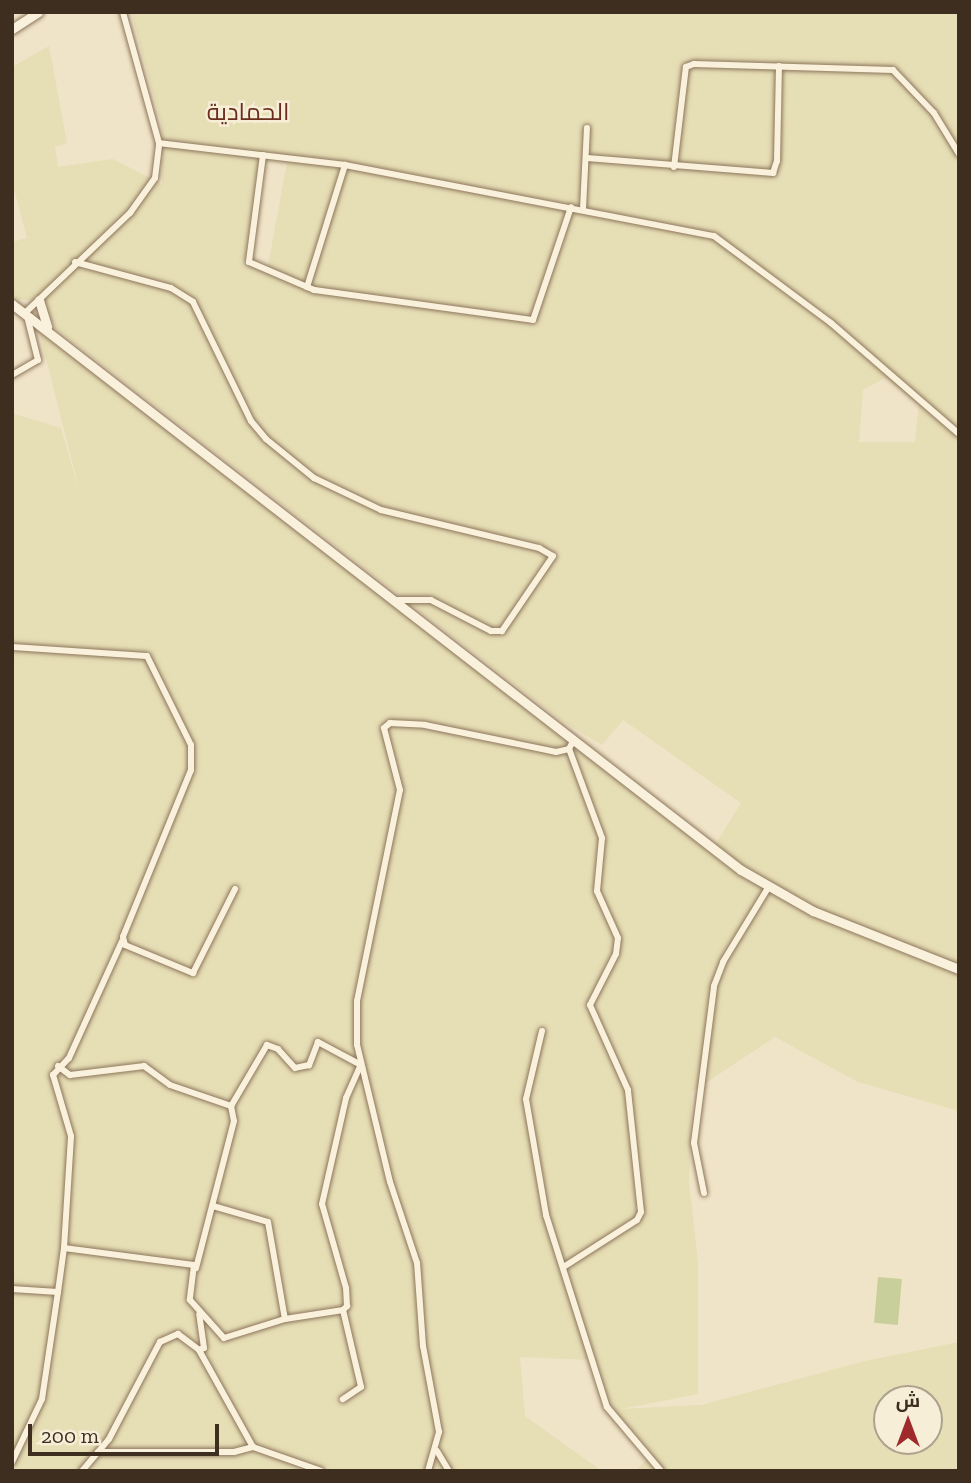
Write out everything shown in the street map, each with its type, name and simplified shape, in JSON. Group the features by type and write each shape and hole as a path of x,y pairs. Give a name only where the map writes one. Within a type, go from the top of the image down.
{"main road":[{"path":"12,29 38,12"},
{"path":"38,300 50,331"},
{"path":"12,304 768,888 813,911 959,970"}],"street":[{"path":"12,375 38,360 26,313 75,262 141,201 155,177 159,143 123,12"},
{"path":"674,167 687,65 893,69 934,113 959,154"},
{"path":"587,159 773,173 777,161 779,66"},
{"path":"583,209 587,128"},
{"path":"159,143 345,165 583,209 725,242 831,323 959,434"},
{"path":"263,155 249,262 307,287 533,320 571,207"},
{"path":"307,287 345,165"},
{"path":"75,262 110,275 171,288 193,302 251,421 266,439 314,478 381,510 539,548 553,556 502,631 484,628 441,603 396,600"},
{"path":"12,647 146,656 191,745 191,770 122,941 69,1058 58,1066 53,1080 71,1136 64,1248 42,1399 12,1462"},
{"path":"428,1471 437,1451 439,1432 423,1346 415,1254 390,1182 361,1065 357,1001 400,790 385,739 386,725 425,725 556,752 569,749"},
{"path":"565,1266 637,1220 640,1212 628,1090 590,1005 616,954 618,938 597,891 602,838 569,749 574,738"},
{"path":"704,1193 694,1143 714,986 723,962 768,888"},
{"path":"122,941 193,974 235,889"},
{"path":"542,1031 526,1099 546,1215 565,1266 607,1407 661,1471"},
{"path":"318,1042 361,1065 345,1098 322,1204 346,1288 347,1306 343,1310 285,1320 224,1338 199,1314 190,1300 234,1121 231,1106 267,1045 278,1049 295,1068 309,1065 318,1042"},
{"path":"58,1066 69,1075 144,1066 170,1085 231,1106"},
{"path":"213,1206 268,1222 285,1320"},
{"path":"64,1248 184,1261 196,1268"},
{"path":"12,1289 58,1292"},
{"path":"343,1310 361,1387 343,1399"},
{"path":"199,1314 205,1344 199,1350"},
{"path":"82,1471 98,1452 160,1342 178,1334 199,1350 253,1447"},
{"path":"98,1452 234,1452 253,1447 320,1471"},
{"path":"437,1451 449,1471"}],"shaded area":[{"path":"131,12 959,12 959,1111 858,1082 775,1037 692,1092 689,1182 698,1263 698,1394 621,1409 701,1405 865,1361 959,1342 959,1471 635,1471 653,1454 614,1410 592,1360 520,1357 525,1416 602,1471 12,1471 12,413 61,428 81,497 39,331 247,486 561,736 566,733 715,845 741,803 623,720 602,745 562,721 55,328 43,301 12,299 12,242 27,238 12,181 12,67 49,46 67,143 55,147 58,167 113,159 162,184 162,127","holes":["264,157 287,162 268,266 249,263","885,378 919,405 915,442 859,442 863,390"]}],"green space":[{"path":"878,1277 902,1279 898,1325 874,1323"}],"district":[{"name":"الحمادية","path":"248,112"}]}
